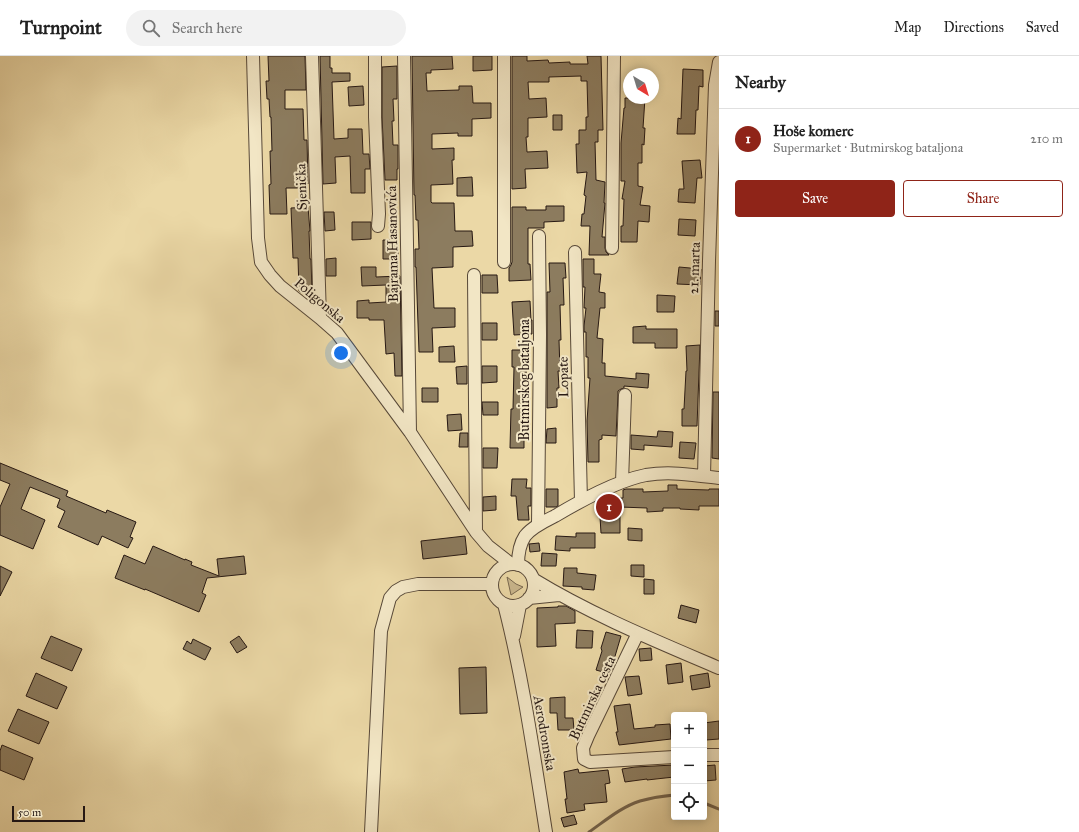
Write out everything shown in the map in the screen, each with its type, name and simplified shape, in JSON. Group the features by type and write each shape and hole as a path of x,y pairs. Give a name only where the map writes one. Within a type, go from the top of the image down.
{"street":[{"name":"Poligonska","path":"252,56 258,238 261,262 280,286 337,333 410,432 476,532 488,546 514,565"},
{"name":"Sjenička","path":"312,56 320,318"},
{"path":"375,56 378,226"},
{"name":"Bajrama Hasanovića","path":"404,56 410,432"},
{"path":"504,56 504,262"},
{"path":"612,248 614,56"},
{"name":"21. marta","path":"704,476 715,85 719,62"},
{"name":"Butmirskog bataljona","path":"538,525 540,335 539,236"},
{"name":"Lopate","path":"575,252 581,501"},
{"path":"474,275 476,532"},
{"path":"622,482 625,395"},
{"path":"514,565 521,542 526,534 538,525 581,501 622,482 646,475 669,473 719,478"},
{"name":"Poligonska","path":"488,546 498,570"},
{"path":"525,601 534,587 533,579 530,573 524,568 514,565 504,566 498,570 492,584 493,591 496,598 504,604 514,606 525,601 560,595"},
{"path":"533,579 560,595 638,633 719,668"},
{"path":"371,832 380,631 390,598 403,587 418,584 492,584"},
{"name":"Aerodromska","path":"513,639 525,601"},
{"name":"Aerodromska","path":"504,604 513,639 537,772 546,832"},
{"name":"Butmirska cesta","path":"638,633 588,736 583,748 584,759 590,762 671,757"},
{"path":"707,755 719,755"}],"shaded area":[{"path":"507,577 516,584 523,587 511,595"}],"building":[{"path":"268,56 305,56 306,90 285,90 285,109 303,109 304,140 307,140 308,184 307,188 286,188 287,214 270,214 270,151 272,151 271,117 269,99 267,99 266,81 269,81"},
{"path":"320,56 330,56 330,68 332,68 332,73 350,73 350,81 332,82 334,139 348,138 348,129 362,129 363,154 369,154 370,169 365,169 365,193 351,193 350,156 335,157 336,183 323,184"},
{"path":"412,56 452,56 453,69 431,70 431,73 426,73 427,91 459,90 459,86 472,86 473,103 491,103 491,118 472,119 472,136 458,136 458,133 432,134 432,149 454,148 454,160 452,160 453,184 431,185 431,202 454,203 455,231 472,231 473,246 453,247 453,267 432,268 434,308 455,308 455,327 432,328 433,352 419,352 415,249 419,249 418,220 416,220 414,195"},
{"path":"473,56 492,56 492,70 473,71"},
{"path":"512,56 527,56 527,61 548,60 549,63 570,62 570,64 588,64 587,56 601,56 603,130 598,130 598,142 595,142 596,180 605,182 602,237 605,237 605,248 609,255 589,255 590,226 581,226 586,196 584,195 587,172 577,173 576,144 579,144 579,130 586,130 586,117 588,117 587,81 581,81 581,76 549,77 549,82 528,82 529,99 546,98 547,117 528,118 528,137 526,137 527,152 547,151 548,168 525,169 526,188 512,189"},
{"path":"397,66 397,99 393,99 394,121 392,121 393,145 398,145 397,180 385,180 382,117 382,67"},
{"path":"683,69 703,70 703,87 699,86 695,134 677,134 678,118 681,119"},
{"path":"363,86 364,105 349,106 348,87"},
{"path":"625,104 645,104 643,128 645,128 644,145 642,144 642,163 638,163 638,186 643,187 640,205 650,206 649,222 638,221 637,242 621,242 624,199 622,199 625,181 621,181 621,143"},
{"path":"553,115 562,115 562,130 553,130"},
{"path":"700,160 702,178 697,178 695,203 678,202 679,189 684,189 682,161"},
{"path":"472,177 473,196 457,196 457,178"},
{"path":"546,206 564,206 564,221 544,222 544,228 528,228 528,264 530,264 531,280 509,281 509,268 512,262 512,207 526,207 526,210 546,210"},
{"path":"308,207 312,292 300,292 298,258 293,258 291,208"},
{"path":"324,212 334,212 335,230 325,231"},
{"path":"679,219 696,220 695,236 678,235"},
{"path":"352,222 371,222 371,239 352,240"},
{"path":"383,240 398,240 398,259 383,259"},
{"path":"336,258 336,276 326,276 326,259"},
{"path":"583,259 594,259 594,274 601,274 599,292 605,293 605,308 600,308 597,338 603,339 602,363 605,363 605,376 636,379 636,373 649,374 648,388 624,386 624,388 618,391 616,436 602,435 602,439 599,440 599,462 588,462 587,421 590,378 588,378 588,357 586,357 586,332 584,332 586,308 584,308 585,287 583,287"},
{"path":"549,263 565,263 566,278 563,278 564,305 560,305 561,340 559,340 560,371 558,371 559,388 557,388 557,407 547,408 547,292 550,292"},
{"path":"361,267 376,267 376,277 400,276 402,376 395,376 394,353 386,354 384,320 357,318 357,301 369,300 369,303 386,302 386,285 362,286"},
{"path":"679,267 701,269 700,285 677,284"},
{"path":"482,275 497,275 498,293 482,293"},
{"path":"657,295 675,296 674,312 657,312"},
{"path":"530,301 532,334 514,335 512,302"},
{"path":"715,311 719,311 719,326 715,326"},
{"path":"482,323 497,323 497,340 482,340"},
{"path":"646,326 646,329 677,329 677,348 655,348 655,343 633,343 633,327"},
{"path":"700,345 697,426 682,426 682,409 684,409 687,371 686,346"},
{"path":"454,346 455,362 439,362 439,347"},
{"path":"512,350 527,350 526,374 529,374 528,425 524,425 524,448 510,448 514,367 512,367"},
{"path":"467,366 467,384 457,384 456,367"},
{"path":"482,366 497,366 497,382 482,383"},
{"path":"422,388 438,388 438,402 422,402"},
{"path":"713,392 719,392 719,459 712,458"},
{"path":"482,402 498,402 498,415 483,415"},
{"path":"461,414 462,430 448,431 447,415"},
{"path":"556,428 556,443 546,443 547,429"},
{"path":"658,431 673,432 672,447 644,445 644,450 631,449 631,435 657,437"},
{"path":"460,433 468,433 468,447 459,447"},
{"path":"680,442 696,443 694,459 679,458"},
{"path":"483,448 498,448 497,468 483,468"},
{"path":"0,463 68,491 66,496 106,513 107,510 136,522 130,537 133,538 128,548 102,536 98,545 58,527 65,511 57,507 60,499 30,487 21,509 45,520 33,549 0,535 0,507 10,484 0,480"},
{"path":"512,479 527,479 526,488 531,488 531,506 528,506 529,520 518,520 516,496 511,496"},
{"path":"668,485 677,485 677,489 719,489 719,506 699,506 699,510 663,508 663,511 647,512 647,508 620,507 620,533 601,533 601,499 623,498 623,490 626,489 643,489 643,492 668,491"},
{"path":"546,489 558,489 558,506 546,507"},
{"path":"496,496 496,510 483,511 483,497"},
{"path":"628,528 642,529 642,541 628,540"},
{"path":"576,533 595,533 595,548 570,548 570,551 555,550 556,536 576,537"},
{"path":"465,536 467,554 423,559 421,541"},
{"path":"539,543 540,551 530,552 529,544"},
{"path":"153,546 192,562 191,565 219,576 217,559 244,556 246,574 207,578 202,593 206,595 199,612 115,578 124,555 145,564"},
{"path":"542,553 557,554 556,566 541,566"},
{"path":"631,565 644,565 644,577 631,576"},
{"path":"0,566 12,572 0,596"},
{"path":"564,568 577,568 577,573 596,575 594,590 582,589 582,587 563,586"},
{"path":"644,579 654,580 654,594 644,594"},
{"path":"681,605 699,610 696,623 678,618"},
{"path":"566,606 575,611 575,623 555,624 556,646 537,647 537,608"},
{"path":"577,630 593,631 592,648 576,648"},
{"path":"606,632 621,636 613,663 615,663 610,674 596,670"},
{"path":"51,636 82,649 72,671 41,658"},
{"path":"239,636 247,647 237,653 230,642"},
{"path":"193,639 211,648 205,660 183,649 187,641 191,644"},
{"path":"651,648 652,660 640,661 639,649"},
{"path":"681,663 683,682 668,684 666,665"},
{"path":"486,667 487,713 460,714 459,668"},
{"path":"36,673 67,687 57,709 26,696"},
{"path":"708,673 710,687 692,690 690,676"},
{"path":"639,676 642,694 628,696 625,677"},
{"path":"565,697 565,718 573,718 574,730 558,730 557,713 550,713 550,698"},
{"path":"630,704 634,729 670,724 671,739 619,745 616,732 618,732 614,706"},
{"path":"18,709 49,722 39,744 8,731"},
{"path":"719,721 719,739 707,740 707,723"},
{"path":"2,745 33,758 24,780 0,770 0,751"},
{"path":"671,765 671,777 625,782 622,769"},
{"path":"715,765 716,780 707,781 707,766"},
{"path":"578,769 579,773 608,770 610,783 605,784 607,802 584,804 585,810 567,813 564,772"},
{"path":"574,815 577,824 564,827 561,818"}],"waterway":[{"path":"589,832 626,807 640,801 671,795"},
{"path":"707,804 719,809"}],"place":[{"name":"Hoše komerc","path":"609,507"}]}
